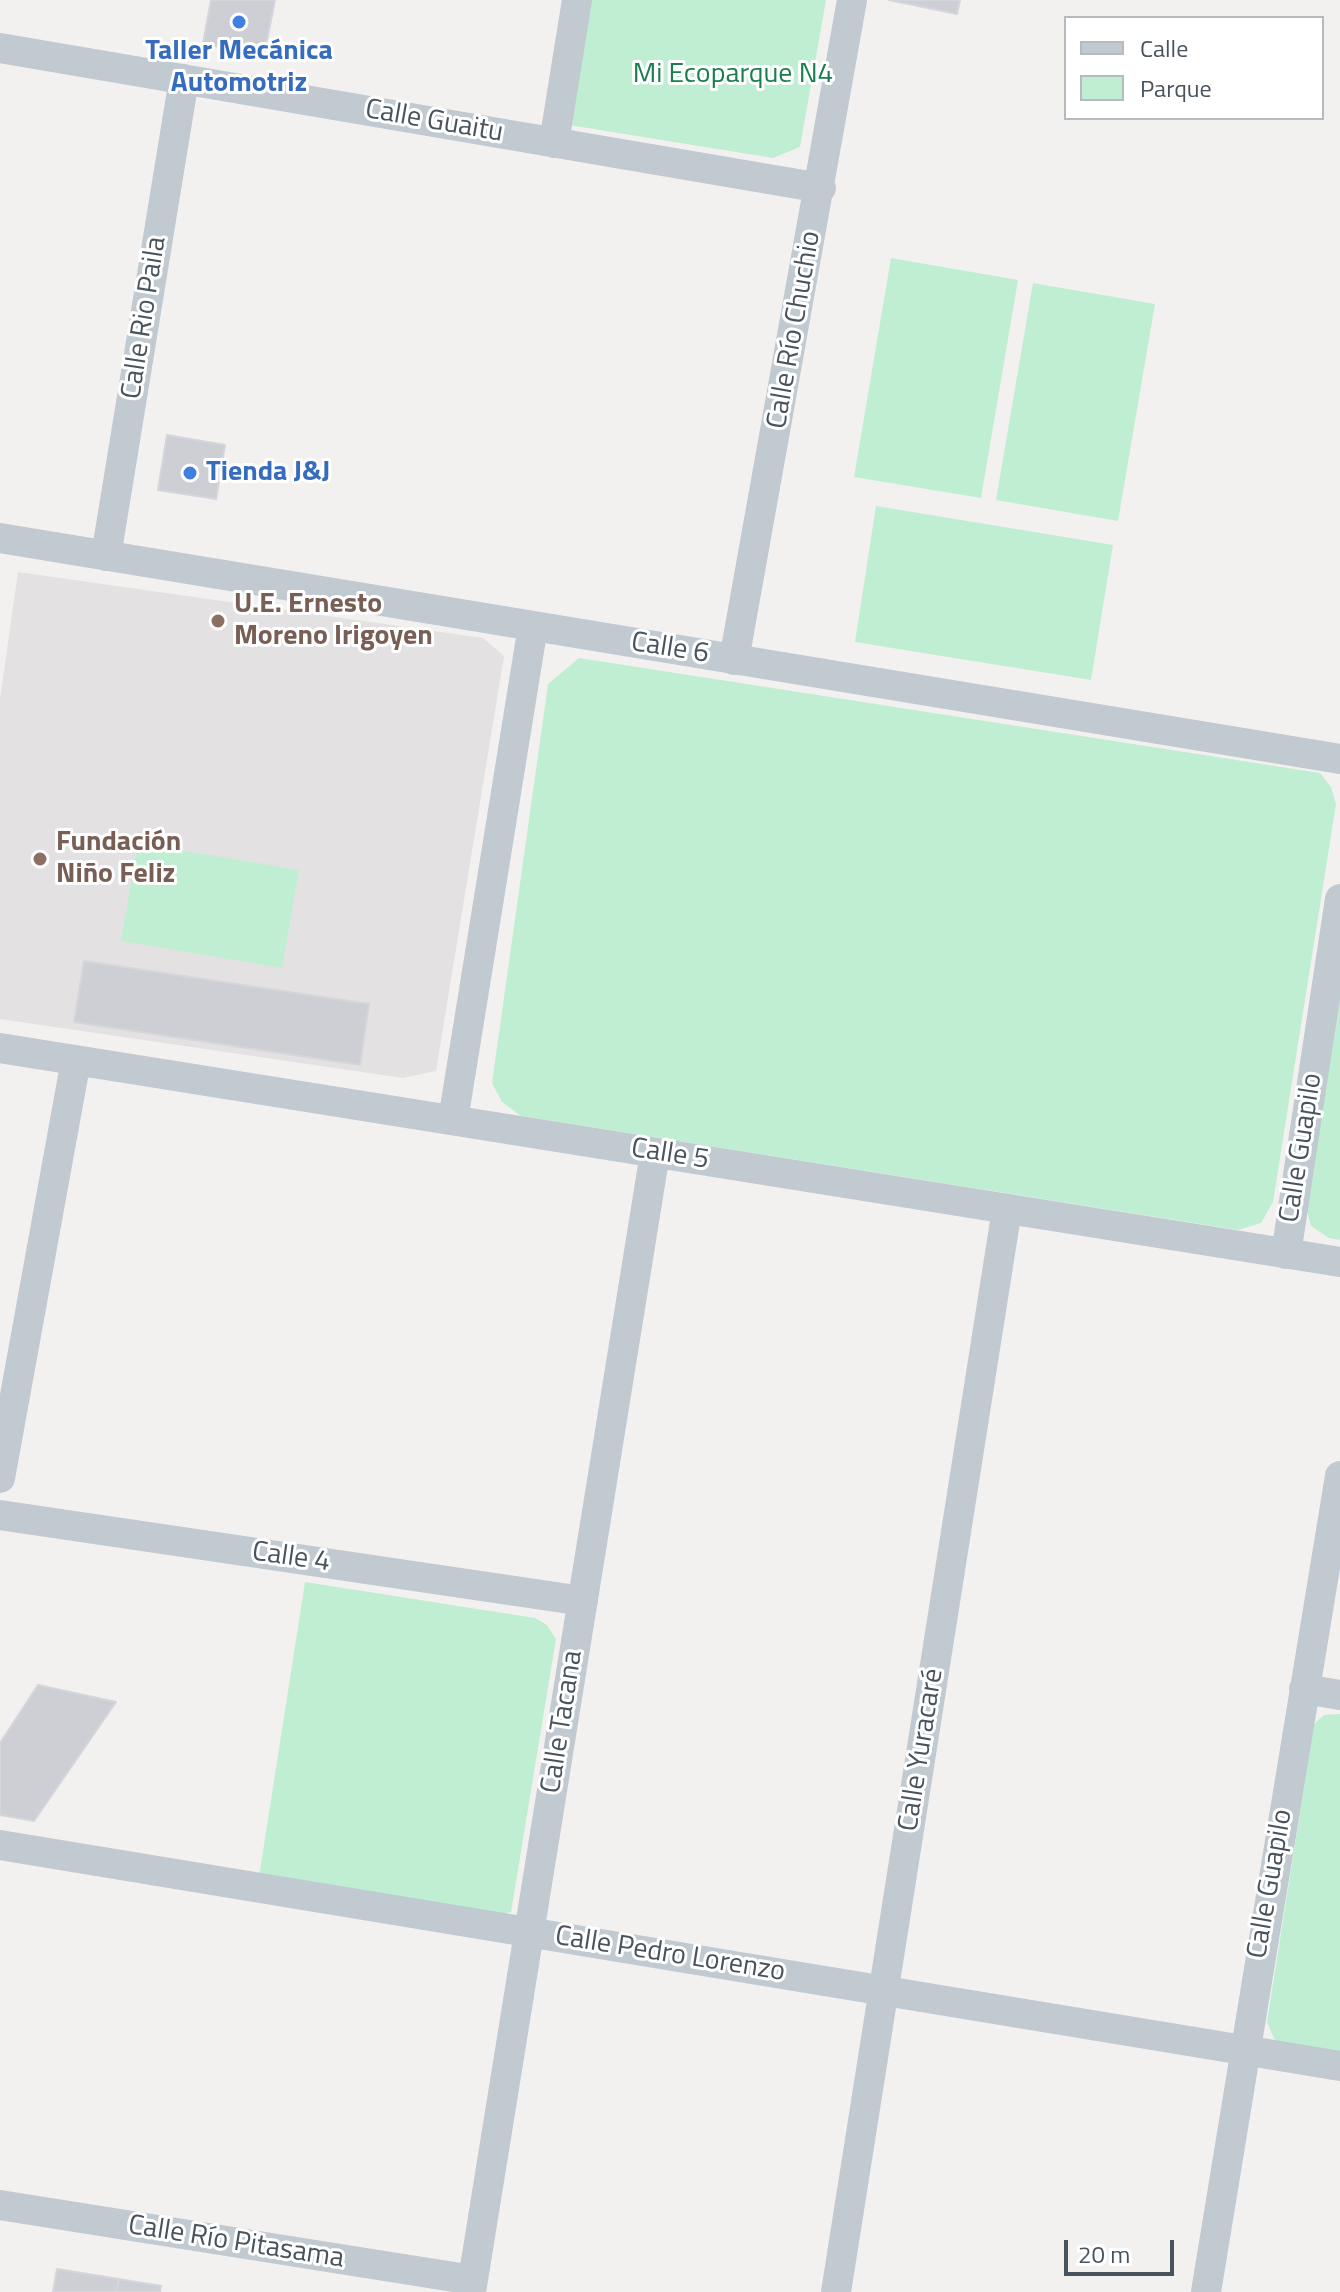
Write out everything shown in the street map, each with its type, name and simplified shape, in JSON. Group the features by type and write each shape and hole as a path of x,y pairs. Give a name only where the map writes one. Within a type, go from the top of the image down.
{"street":[{"path":"554,143 577,0"},
{"name":"Calle Río Chuchio","path":"734,660 821,188 852,0"},
{"name":"Calle Guaitu","path":"0,48 821,188"},
{"name":"Calle Rio Paila","path":"106,556 184,79"},
{"name":"Calle 6","path":"0,538 1340,759"},
{"path":"453,1120 533,626"},
{"name":"Calle Guapilo","path":"1286,1254 1340,899"},
{"name":"Calle 5","path":"0,1048 1340,1262"},
{"path":"0,1478 76,1060"},
{"name":"Calle Tacana","path":"472,2286 655,1153"},
{"name":"Calle Yuracaré","path":"836,2292 1007,1209"},
{"name":"Calle Guapilo","path":"1206,2292 1243,2050 1340,1476"},
{"name":"Calle 4","path":"0,1515 583,1601"},
{"path":"1304,1689 1340,1695"},
{"name":"Calle Pedro Lorenzo","path":"0,1845 1340,2066"},
{"name":"Calle Río Pitasama","path":"0,2205 472,2286"}],"shaded area":[{"path":"18,572 483,638 504,656 436,1071 403,1078 0,1019 0,699"}],"green space":[{"name":"Mi Ecoparque N4","path":"589,0 826,0 800,147 773,158 569,125"},
{"path":"891,258 1018,280 981,498 854,477"},
{"path":"1033,283 1155,304 1118,521 996,500"},
{"path":"876,506 1113,545 1091,680 855,642"},
{"path":"579,658 1320,773 1331,787 1336,804 1273,1202 1261,1223 1238,1230 521,1116 502,1102 492,1083 548,684"},
{"path":"138,843 299,870 282,968 121,941"},
{"path":"1340,984 1340,1240 1329,1238 1311,1226 1306,1208"},
{"path":"305,1582 535,1618 547,1625 556,1639 511,1912 495,1916 259,1877"},
{"path":"1340,1714 1340,2060 1279,2050 1267,2022 1314,1724 1324,1715"}],"building":[{"name":"Taller Mecánica Automotriz","path":"211,0 275,0 264,55 203,44"},
{"path":"889,0 960,0 957,14"},
{"path":"167,435 225,445 216,499 158,490"},
{"path":"84,961 369,1004 360,1065 74,1022"},
{"path":"38,1685 116,1702 34,1821 0,1815 0,1743"},
{"path":"57,2269 119,2279 116,2292 53,2292"},
{"path":"119,2279 161,2286 160,2292 116,2292"}],"place":[{"name":"Taller Mecánica Automotriz","path":"239,22"},
{"name":"Tienda J&J","path":"190,473"},
{"name":"U.E. Ernesto Moreno Irigoyen","path":"218,621"},
{"name":"Fundación Niño Feliz","path":"40,859"}]}
